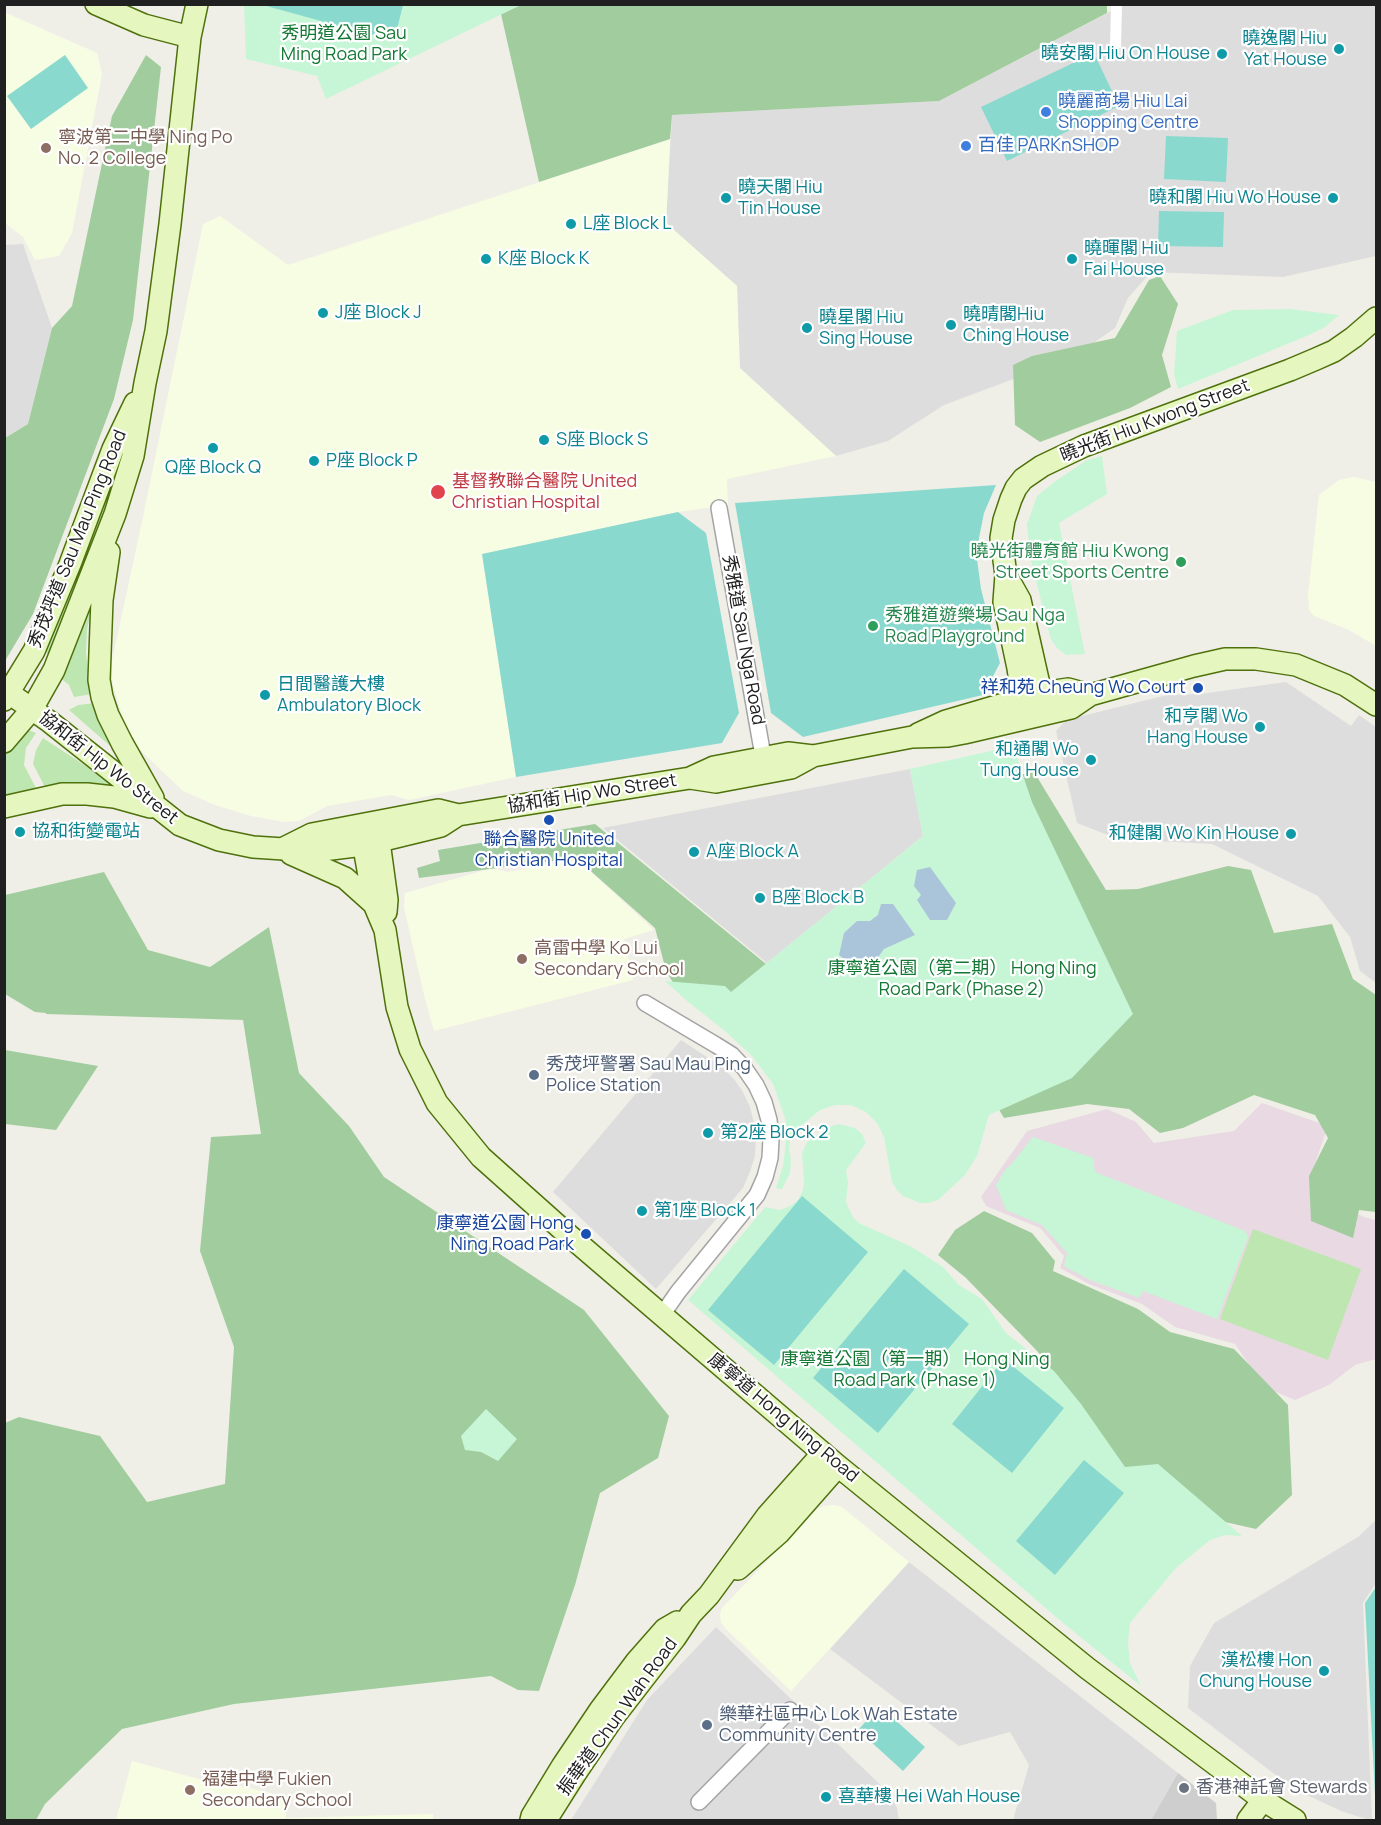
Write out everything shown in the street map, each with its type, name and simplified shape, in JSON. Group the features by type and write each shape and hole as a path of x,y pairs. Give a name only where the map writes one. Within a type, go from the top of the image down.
{"main road":[{"path":"96,4 144,25 190,37"},
{"name":"秀茂坪道 Sau Mau Ping Road","path":"4,742 32,709 54,670 115,514 134,456 164,278 190,37 197,4"},
{"name":"曉光街 Hiu Kwong Street","path":"1032,706 1004,602 1006,575 1001,538 1004,520 1016,488 1032,472 1084,446 1290,370 1334,351 1377,318"},
{"name":"秀茂坪道 Sau Mau Ping Road","path":"7,696 34,651 70,564 112,449 145,384"},
{"path":"115,514 102,600 99,680 108,714 160,809"},
{"name":"協和街 Hip Wo Street","path":"7,696 32,709 180,825 219,840 253,847 282,849 312,834 369,833 438,810 458,815 690,778 714,767 765,765 788,753 813,756 912,737 948,736 1032,706 1068,689 1090,695 1225,659 1242,658 1281,662 1305,668 1345,685 1377,705"},
{"path":"4,807 62,794 87,794 114,797 160,809"},
{"name":"康寧道 Hong Ning Road","path":"369,833 374,904 385,930"},
{"name":"康寧道 Hong Ning Road","path":"369,833 387,900 385,930 397,1007 410,1049 437,1103 481,1157 831,1460 1066,1651 1263,1800 1295,1821"},
{"path":"282,849 345,878 374,904"},
{"name":"振華道 Chun Wah Road","path":"546,1821 613,1718 767,1516 831,1460"},
{"name":"振華道 Chun Wah Road","path":"531,1821 563,1765 636,1662 664,1629 691,1614"},
{"path":"1248,1821 1263,1800"}],"street":[{"name":"秀雅道 Sau Nga Road","path":"719,508 765,765"},
{"path":"645,1004 716,1045 745,1069 756,1084 764,1102 771,1139 767,1167 757,1195 662,1315"},
{"path":"699,1802 790,1710"}],"shaded area":[{"path":"1123,5 1376,5 1376,256 1283,277 1151,272 1128,298 1115,328 1075,356 944,405 888,441 836,456 739,368 737,286 666,223 672,115 939,101"},
{"name":"寧波第二中學 Ning Po No. 2 College","path":"4,12 97,53 102,74 72,233 59,256 35,260 23,237 5,223"},
{"name":"基督教聯合醫院 United Christian Hospital","path":"670,139 666,223 737,286 740,368 836,456 727,479 728,505 678,512 483,554 516,777 409,800 391,795 327,806 299,821 284,822 251,816 215,805 183,791 139,749 125,726 113,685 111,665 203,224 220,216 288,265"},
{"path":"23,244 52,328 28,424 5,438 4,245"},
{"path":"1354,477 1376,482 1376,646 1349,630 1314,616 1309,610 1308,595 1319,495 1339,480"},
{"name":"祥和苑 Cheung Wo Court","path":"1286,682 1351,726 1359,715 1376,727 1376,983 1360,971 1350,937 1318,896 1212,844 1118,839 1077,823 1056,731 1066,720 1167,695 1200,694"},
{"path":"910,769 923,836 767,963 603,828"},
{"name":"高雷中學 Ko Lui Secondary School","path":"578,860 654,930 624,939 633,980 434,1031 404,907 405,893 493,868 507,872"},
{"path":"930,867 956,903 947,920 930,920 917,900 921,895 914,886 917,870"},
{"path":"881,904 893,904 915,935 884,949 874,963 856,968 839,955 844,933 857,921 870,921 878,915"},
{"path":"681,1040 722,1067 743,1092 754,1123 755,1156 743,1188 656,1289 553,1192"},
{"path":"1262,1103 1328,1126 1312,1172 1343,1207 1376,1220 1376,1359 1355,1365 1329,1385 1295,1400 1271,1390 1256,1375 1235,1344 1175,1327 1142,1304 1089,1284 1060,1268 1064,1256 1040,1228 986,1206 981,1197 1027,1131 1107,1109 1136,1122 1154,1143 1234,1131"},
{"path":"834,1505 842,1507 909,1562 791,1691 725,1628 720,1615 722,1608 817,1509"},
{"path":"1376,1520 1376,1583 1363,1603 1372,1820 1369,1820 1341,1811 1294,1789 1188,1708 1190,1666 1214,1623 1358,1537"},
{"path":"909,1562 1178,1773 1151,1820 1013,1820 1029,1765 1010,1732 959,1746 830,1649"},
{"path":"716,1627 889,1793 897,1808 899,1820 571,1820 647,1700"},
{"name":"福建中學 Fukien Secondary School","path":"132,1761 210,1782 212,1779 286,1797 286,1818 433,1814 433,1820 116,1820"},
{"name":"香港神託會 Stewards","path":"1178,1773 1216,1803 1217,1820 1151,1820"}],"green space":[{"path":"259,4 403,4 403,5 394,41"},
{"path":"522,4 1107,4 1107,13 939,101 672,115 670,139 539,182 501,14"},
{"name":"秀明道公園 Sau Ming Road Park","path":"244,5 521,5 326,99 317,76 246,59"},
{"path":"1094,53 1119,106 1007,161 981,107"},
{"path":"65,55 88,88 31,129 7,96"},
{"path":"146,55 161,67 133,320 114,399 33,614 5,661 5,438 28,424 52,328 72,306 112,116"},
{"path":"1166,136 1228,138 1226,182 1164,179"},
{"path":"1159,211 1224,212 1223,247 1158,246"},
{"path":"1160,276 1178,304 1162,355 1171,387 1130,408 1040,442 1015,425 1013,365 1032,356 1115,338 1149,280"},
{"path":"1290,309 1339,315 1325,327 1309,335 1178,389 1174,375 1177,331 1233,310"},
{"path":"124,452 126,457 50,656 45,652 117,454"},
{"path":"1102,456 1107,494 1059,523 1085,654 1066,655 1056,647 1050,637 1030,556 1027,524 1037,496 1087,460"},
{"name":"秀雅道遊樂場 Sau Nga Road Playground","path":"996,485 984,513 977,559 981,589 1000,663 983,695 803,737 771,713 735,503"},
{"path":"678,512 706,533 739,713 722,743 516,777 482,554"},
{"path":"94,598 87,630 86,653 92,694 74,697 69,685 59,677"},
{"path":"96,703 116,751 69,710 78,705"},
{"path":"28,730 36,733 26,748 24,765 38,792 5,800 5,754"},
{"path":"43,738 124,791 46,789 33,764 36,750"},
{"name":"康寧道公園（第二期） Hong Ning Road Park (Phase 2)","path":"1013,746 1032,802 1133,1014 1072,1078 989,1115 977,1156 965,1175 938,1200 920,1203 903,1196 897,1190 892,1182 884,1137 877,1123 866,1112 851,1105 835,1105 820,1110 795,1131 790,1140 790,1173 782,1189 776,1188 783,1166 787,1134 785,1118 773,1084 752,1056 665,981 725,986 731,992 923,836 910,769"},
{"path":"1034,772 1106,890 1138,889 1228,866 1251,870 1274,933 1332,924 1353,979 1376,995 1376,1212 1359,1210 1353,1238 1311,1221 1309,1176 1328,1138 1315,1115 1254,1095 1183,1128 1160,1133 1129,1109 1087,1104 1004,1118 995,1103 1014,776"},
{"path":"595,824 777,973 727,1010 675,986 666,971 655,928 576,858 419,878 417,868 440,861 438,850"},
{"path":"104,872 148,950 210,967 269,927 299,1073 349,1126 384,1177 584,1310 669,1416 658,1458 600,1493 575,1585 539,1691 518,1690 491,1676 234,1704 122,1729 45,1804 36,1820 5,1820 5,1423 19,1417 100,1436 147,1502 225,1484 234,1347 200,1251 211,1137 261,1134 243,1020 46,1014 35,1012 5,994 5,895"},
{"path":"5,1050 98,1066 56,1130 5,1124"},
{"name":"康寧道公園（第一期） Hong Ning Road Park (Phase 1)","path":"838,1124 855,1128 862,1134 866,1143 846,1170 848,1182 846,1202 853,1217 859,1223 912,1247 943,1267 959,1285 982,1299 1006,1333 1054,1371 1081,1404 1125,1467 1158,1464 1242,1536 1225,1535 1210,1540 1176,1568 1130,1623 1128,1644 1130,1663 1141,1686 1063,1623 688,1300 765,1207 780,1210 798,1200 803,1190 802,1153 807,1142 829,1127"},
{"path":"1033,1137 1093,1158 1095,1172 1245,1231 1248,1237 1217,1319 1143,1291 1139,1298 1090,1280 1064,1266 1067,1253 1042,1225 1006,1210 996,1185 1007,1167"},
{"path":"802,1196 868,1252 774,1365 708,1310"},
{"path":"984,1211 1032,1233 1055,1261 1053,1271 1138,1309 1170,1332 1234,1349 1288,1405 1292,1495 1256,1529 1207,1518 1102,1455 1039,1353 966,1278 938,1255 955,1230"},
{"path":"1253,1229 1361,1269 1328,1360 1220,1319"},
{"path":"904,1269 969,1324 878,1433 813,1378"},
{"path":"1004,1359 1064,1408 1012,1473 952,1424"},
{"path":"486,1409 517,1439 498,1461 481,1452 465,1450 461,1436"},
{"path":"1084,1460 1124,1493 1055,1575 1016,1541"},
{"path":"1376,1587 1376,1814 1365,1603"},
{"path":"880,1706 925,1747 903,1771 858,1730"}],"pier":[{"path":"1111,5 1122,5 1121,48 1110,46"}],"place":[{"name":"曉逸閣 Hiu Yat House","path":"1339,49"},
{"name":"曉安閣 Hiu On House","path":"1222,54"},
{"name":"曉麗商場 Hiu Lai Shopping Centre","path":"1046,112"},
{"name":"百佳 PARKnSHOP","path":"966,146"},
{"name":"寧波第二中學 Ning Po No. 2 College","path":"46,148"},
{"name":"曉天閣 Hiu Tin House","path":"726,198"},
{"name":"曉和閣 Hiu Wo House","path":"1333,198"},
{"name":"L座 Block L","path":"571,224"},
{"name":"K座 Block K","path":"486,259"},
{"name":"曉暉閣 Hiu Fai House","path":"1072,259"},
{"name":"J座 Block J","path":"323,313"},
{"name":"曉晴閣Hiu Ching House","path":"951,325"},
{"name":"曉星閣 Hiu Sing House","path":"807,328"},
{"name":"S座 Block S","path":"544,440"},
{"name":"Q座 Block Q","path":"213,448"},
{"name":"P座 Block P","path":"314,461"},
{"name":"基督教聯合醫院 United Christian Hospital","path":"438,492"},
{"name":"曉光街體育館 Hiu Kwong Street Sports Centre","path":"1181,562"},
{"name":"秀雅道遊樂場 Sau Nga Road Playground","path":"873,626"},
{"name":"祥和苑 Cheung Wo Court","path":"1198,688"},
{"name":"日間醫護大樓 Ambulatory Block","path":"265,695"},
{"name":"和亨閣 Wo Hang House","path":"1260,727"},
{"name":"和通閣 Wo Tung House","path":"1091,760"},
{"name":"聯合醫院 United Christian Hospital","path":"549,820"},
{"name":"協和街變電站","path":"20,832"},
{"name":"和健閣 Wo Kin House","path":"1291,834"},
{"name":"A座 Block A","path":"694,852"},
{"name":"B座 Block B","path":"760,898"},
{"name":"高雷中學 Ko Lui Secondary School","path":"522,959"},
{"name":"秀茂坪警署 Sau Mau Ping Police Station","path":"534,1075"},
{"name":"第2座 Block 2","path":"708,1133"},
{"name":"第1座 Block 1","path":"642,1211"},
{"name":"康寧道公園 Hong Ning Road Park","path":"586,1234"},
{"name":"漢松樓 Hon Chung House","path":"1324,1671"},
{"name":"樂華社區中心 Lok Wah Estate Community Centre","path":"707,1725"},
{"name":"香港神託會 Stewards","path":"1184,1788"},
{"name":"福建中學 Fukien Secondary School","path":"190,1790"},
{"name":"喜華樓 Hei Wah House","path":"826,1797"}]}
